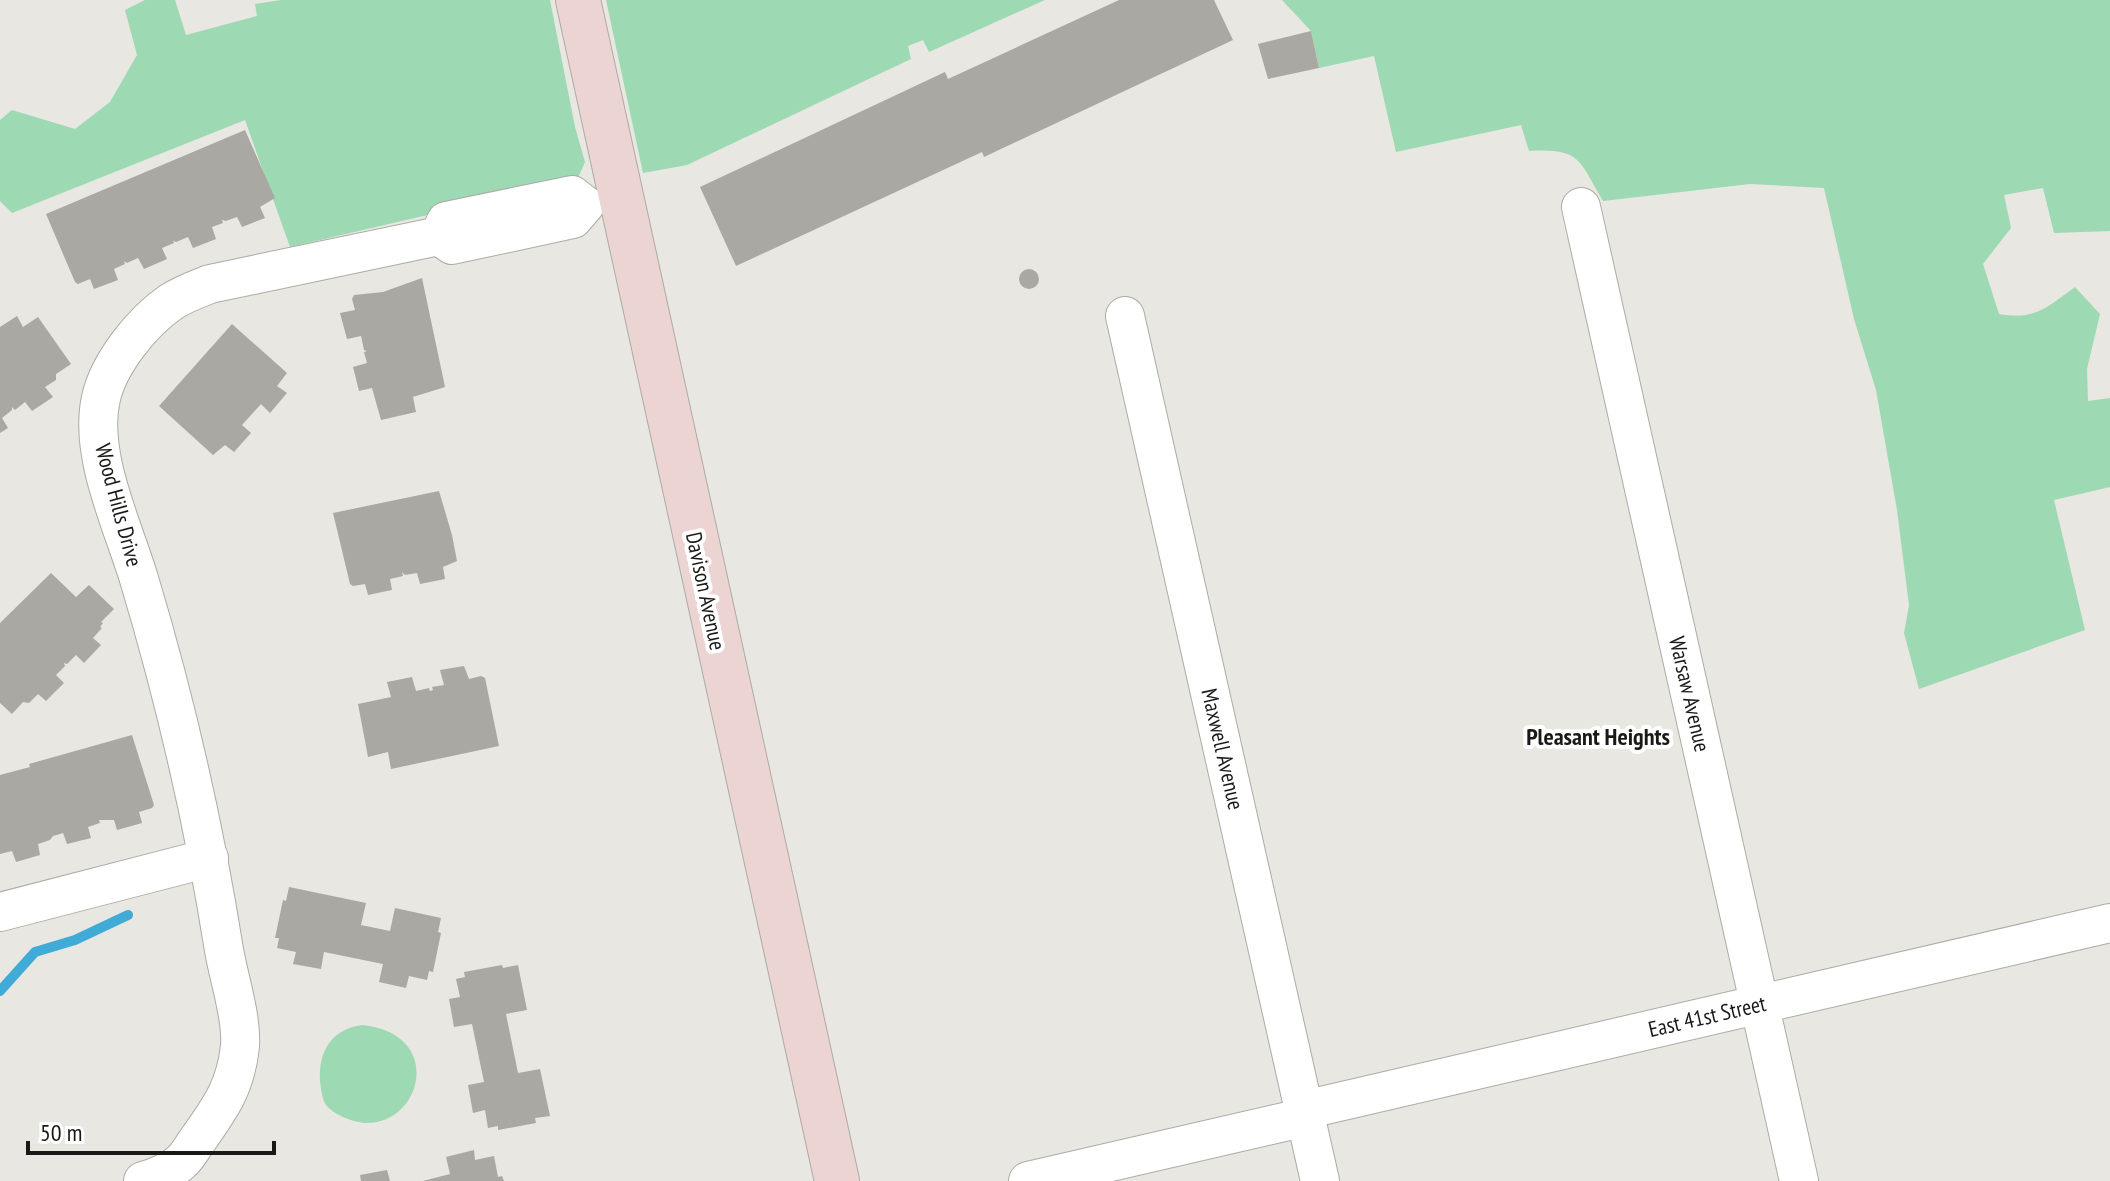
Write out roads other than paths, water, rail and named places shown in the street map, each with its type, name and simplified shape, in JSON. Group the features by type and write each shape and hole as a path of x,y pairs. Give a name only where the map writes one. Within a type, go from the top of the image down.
{"street":[{"name":"Davison Avenue","path":"578,0 602,201 837,1181"},
{"name":"Wood Hills Drive","path":"143,1181 162,1175 183,1161 227,1098 236,1070 240,1035 209,858 170,688 104,465 99,416 108,374 120,355 171,302 210,284 439,236 452,245 573,219 602,201"},
{"name":"Warsaw Avenue","path":"1581,207 1799,1181"},
{"name":"Maxwell Avenue","path":"1125,316 1320,1181"},
{"path":"0,912 209,858"},
{"name":"East 41st Street","path":"1028,1181 2110,923"}],"waterway":[{"path":"0,991 35,952 75,940 128,915"}],"district":[{"name":"Pleasant Heights","path":"1598,736"}]}
